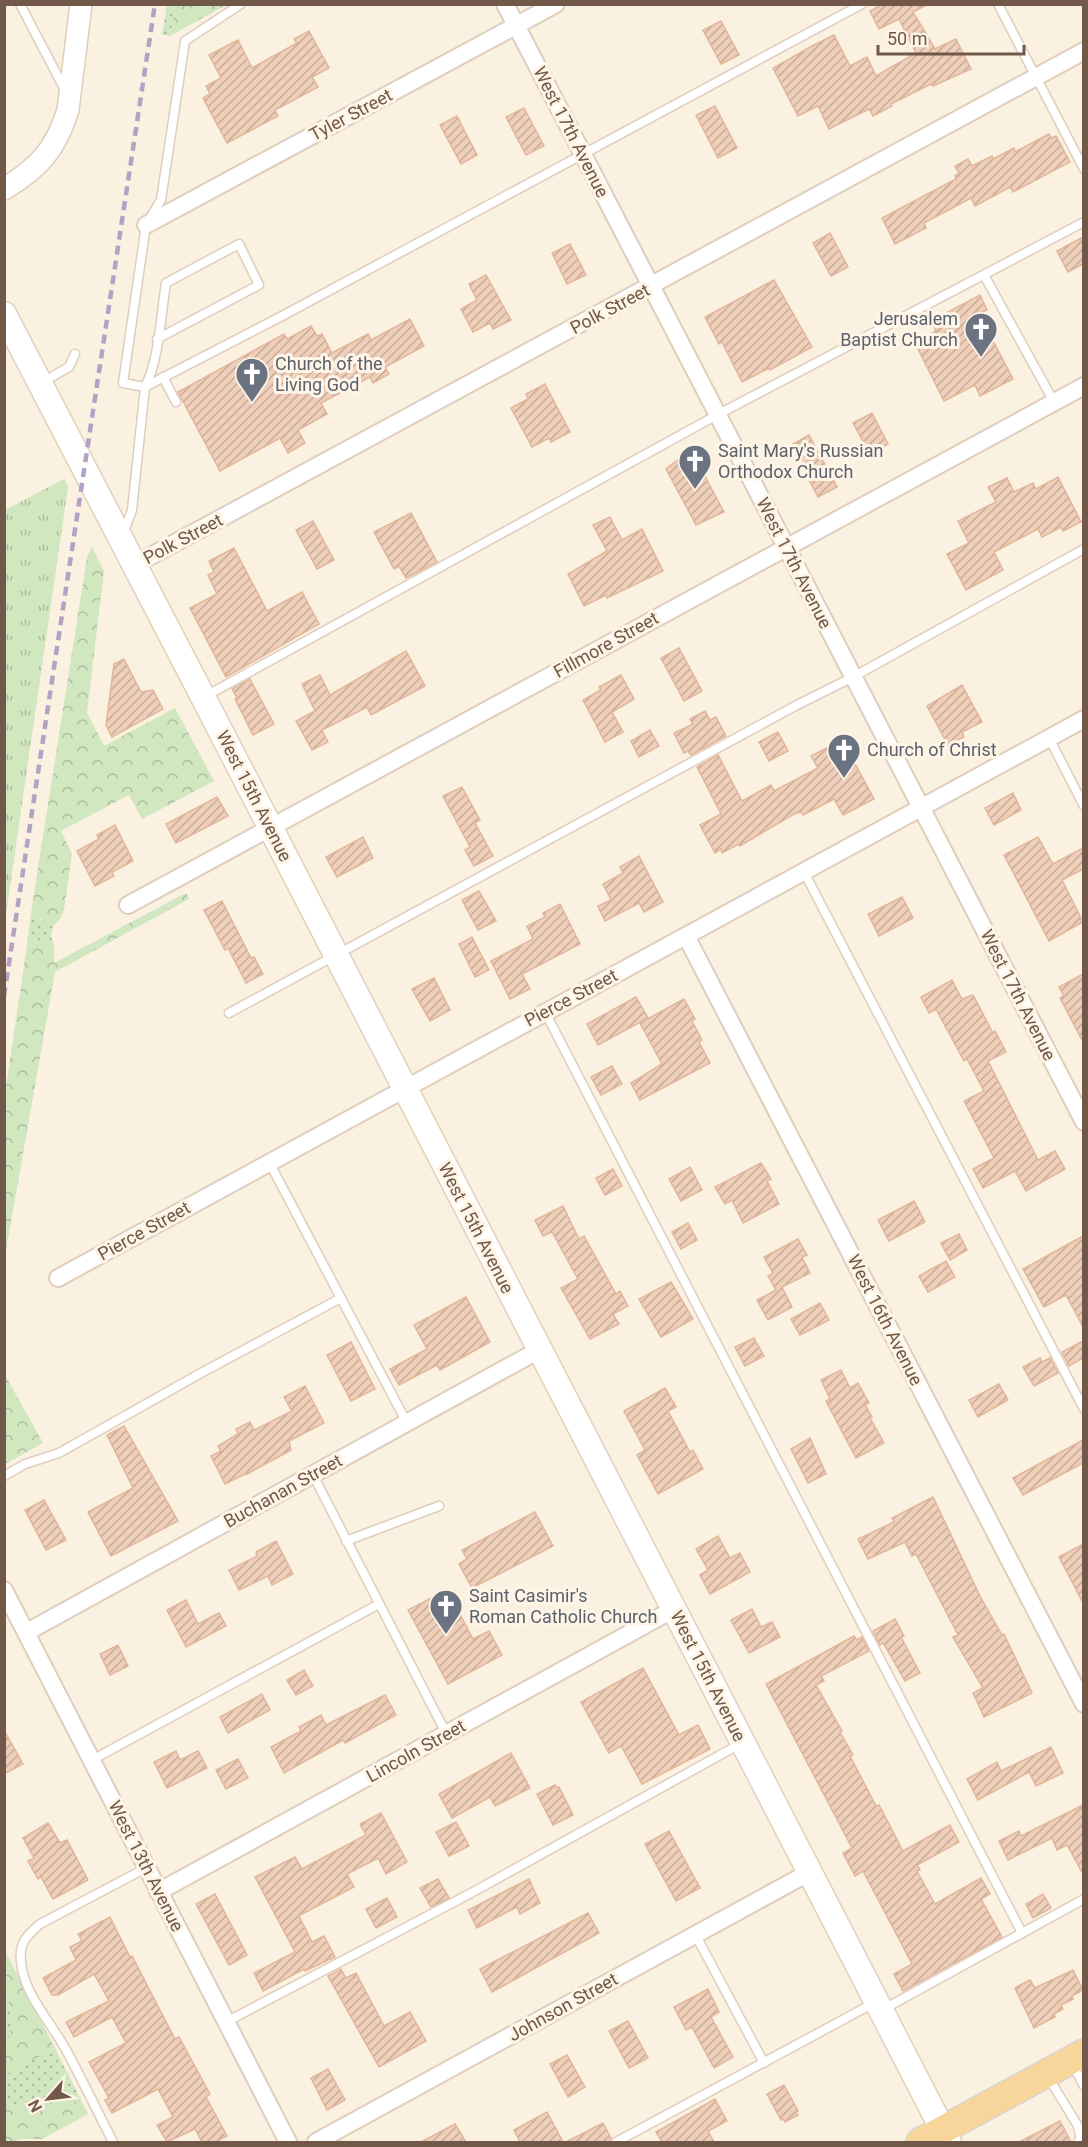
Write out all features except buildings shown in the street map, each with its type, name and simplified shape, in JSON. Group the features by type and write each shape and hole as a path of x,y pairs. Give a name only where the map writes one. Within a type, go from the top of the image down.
{"main road":[{"name":"West 15th Avenue","path":"4,314 136,564 270,828 879,2006 938,2138"},
{"path":"938,2138 1077,2057"}],"street":[{"path":"4,189 36,167 47,155 64,121 70,98 81,4"},
{"name":"West 17th Avenue","path":"505,4 1083,1122"},
{"name":"Tyler Street","path":"146,225 556,4"},
{"name":"Polk Street","path":"136,564 1083,51"},
{"name":"Fillmore Street","path":"128,905 1083,386"},
{"name":"Pierce Street","path":"58,1278 1083,719"},
{"name":"West 16th Avenue","path":"686,936 1083,1704"},
{"name":"Buchanan Street","path":"27,1632 539,1350"},
{"name":"West 13th Avenue","path":"4,1590 288,2142"},
{"name":"Lincoln Street","path":"158,1892 674,1609"},
{"name":"Johnson Street","path":"316,2142 810,1872"}],"lane":[{"path":"20,4 70,98"},
{"path":"241,4 184,41 161,200 146,225 123,383 145,387 413,246 862,4"},
{"path":"998,4 1083,169"},
{"path":"204,698 717,415 1083,222"},
{"path":"122,537 132,510 145,387 152,375 157,339 166,283 239,244 259,285 157,339"},
{"path":"984,275 1054,402"},
{"path":"41,383 69,367 75,354"},
{"path":"163,377 176,402"},
{"path":"229,1013 853,677 1083,549"},
{"path":"1049,738 1083,806"},
{"path":"804,872 1083,1409"},
{"path":"545,1012 1022,1933"},
{"path":"269,1162 407,1423"},
{"path":"4,1476 25,1464 59,1453 341,1298"},
{"path":"313,1476 447,1735"},
{"path":"346,1541 439,1506"},
{"path":"92,1760 380,1605"},
{"path":"226,2022 473,1892 742,1742"},
{"path":"113,2142 66,2049 29,1989 22,1973 21,1948 25,1936 40,1924 146,1868"},
{"path":"616,2142 764,2062 1022,1933 1083,1899"},
{"path":"695,1934 764,2062"},
{"path":"1077,2057 1083,2086"},
{"path":"1046,2074 1078,2126 1080,2141 1078,2142"},
{"path":"634,2133 640,2142"}],"green space":[{"path":"176,4 226,5 170,36"},
{"path":"167,5 176,5 170,36 162,34"},
{"path":"64,479 68,487 5,921 5,510"},
{"path":"92,547 104,571 87,713 104,746 175,708 214,781 142,819 129,795 61,831 72,854 64,910 60,919 53,926 31,913 87,557"},
{"path":"186,893 189,899 55,972 5,1256 5,1093 27,945 44,942 54,946 54,963"},
{"path":"31,913 53,926 51,936 54,946 44,942 27,945"},
{"path":"4,1373 43,1443 5,1464 4,1464"},
{"path":"4,1949 55,2048 5,2075 5,2051 13,2022 5,1988"},
{"path":"5,1988 13,2022 5,2051"},
{"path":"55,2048 88,2114 72,2101 5,2106 4,2075"},
{"path":"72,2101 88,2114 42,2139 5,2142 5,2106"}],"railway":[{"path":"4,996 155,4"}],"place":[{"name":"Jerusalem Baptist Church","path":"981,358"},
{"name":"Church of the Living God","path":"252,403"},
{"name":"Saint Mary's Russian Orthodox Church","path":"695,490"},
{"name":"Church of Christ","path":"844,779"},
{"name":"Saint Casimir's Roman Catholic Church","path":"446,1635"}]}
